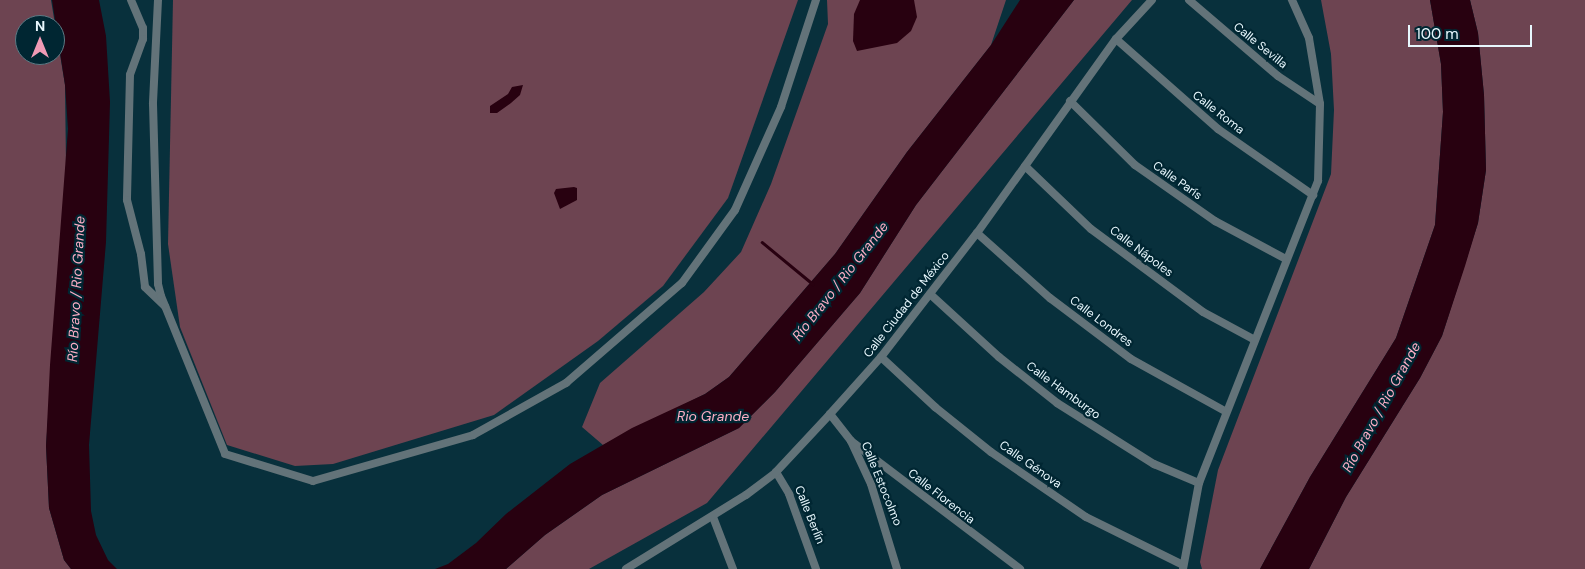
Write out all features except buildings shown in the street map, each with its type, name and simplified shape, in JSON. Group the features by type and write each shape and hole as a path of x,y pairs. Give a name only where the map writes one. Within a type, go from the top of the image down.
{"street":[{"path":"131,0 143,28 143,39 130,75 127,200 141,254 145,287 165,306"},
{"path":"158,0 153,104 156,237 158,284 165,306 225,454 313,481 473,436 566,383 682,283 736,210 781,107 816,0"},
{"name":"Calle Ciudad de México","path":"626,569 714,517 776,472 830,414 881,357 930,294 977,233 1116,39 1152,0"},
{"name":"Calle Sevilla","path":"1189,0 1278,76 1320,104"},
{"path":"1183,567 1199,483 1225,411 1318,181 1320,104 1309,38 1292,0"},
{"name":"Calle Roma","path":"1116,39 1218,129 1313,196"},
{"name":"Calle París","path":"1070,101 1135,165 1215,221 1286,259"},
{"name":"Calle Nápoles","path":"1025,166 1098,235 1203,312 1255,340"},
{"name":"Calle Londres","path":"977,233 1050,298 1131,359 1225,411"},
{"name":"Calle Hamburgo","path":"930,294 999,357 1058,404 1154,464 1199,483"},
{"name":"Calle Génova","path":"881,357 935,407 990,452 1086,517 1183,567"},
{"name":"Calle Estocolmo","path":"830,414 851,441 887,527 897,569"},
{"name":"Calle Florencia","path":"851,441 1020,569"},
{"name":"Calle Berlín","path":"776,472 789,494 809,541 816,569"},
{"path":"714,517 733,569"}],"shaded area":[{"path":"0,0 51,0 53,15 15,15 15,65 62,65 65,85 66,166 46,446 49,508 64,560 71,569 0,569"},
{"path":"173,0 798,0 728,198 663,286 598,341 494,415 333,464 295,466 227,445 180,327 168,244"},
{"path":"827,0 1006,0 991,45 907,152 835,254 729,377 705,394 603,445 582,427 600,383 704,292 741,252 771,184 828,24"},
{"path":"1074,0 1132,0 707,503 589,569 506,569 545,535 602,495 739,428 775,392 860,293 916,205"},
{"path":"1321,0 1430,0 1441,64 1443,112 1435,225 1396,338 1310,477 1260,569 1202,569 1200,562 1218,470 1331,174 1334,110 1331,54"},
{"path":"1470,0 1585,0 1585,569 1309,569 1346,497 1420,378 1442,336 1478,223 1486,170 1484,95 1478,33"}],"water":[{"name":"Río Bravo / Rio Grande","path":"52,0 99,0 106,36 110,102 106,242 89,445 91,511 96,535 108,560 117,569 71,569 64,560 49,508 46,446 50,365 68,129 62,65 65,65 65,15 54,15"},
{"path":"860,0 914,0 917,17 911,31 897,43 857,51 853,41 854,14"},
{"name":"Rio Grande","path":"1020,0 1074,0 916,205 860,293 775,392 739,428 602,495 545,535 506,569 435,569 448,564 476,543 506,514 570,464 632,428 705,394 729,377 835,254 907,152 991,45"},
{"name":"Río Bravo / Rio Grande","path":"1430,0 1470,0 1478,33 1484,95 1486,170 1478,223 1442,336 1420,378 1346,497 1309,569 1260,569 1310,477 1396,338 1435,225 1443,112 1441,64"},
{"path":"523,85 520,95 511,103 497,113 490,113 490,106 508,94 512,87"},
{"path":"577,188 577,200 560,209 554,193 556,189"}],"waterway":[{"path":"762,242 813,284"}]}
